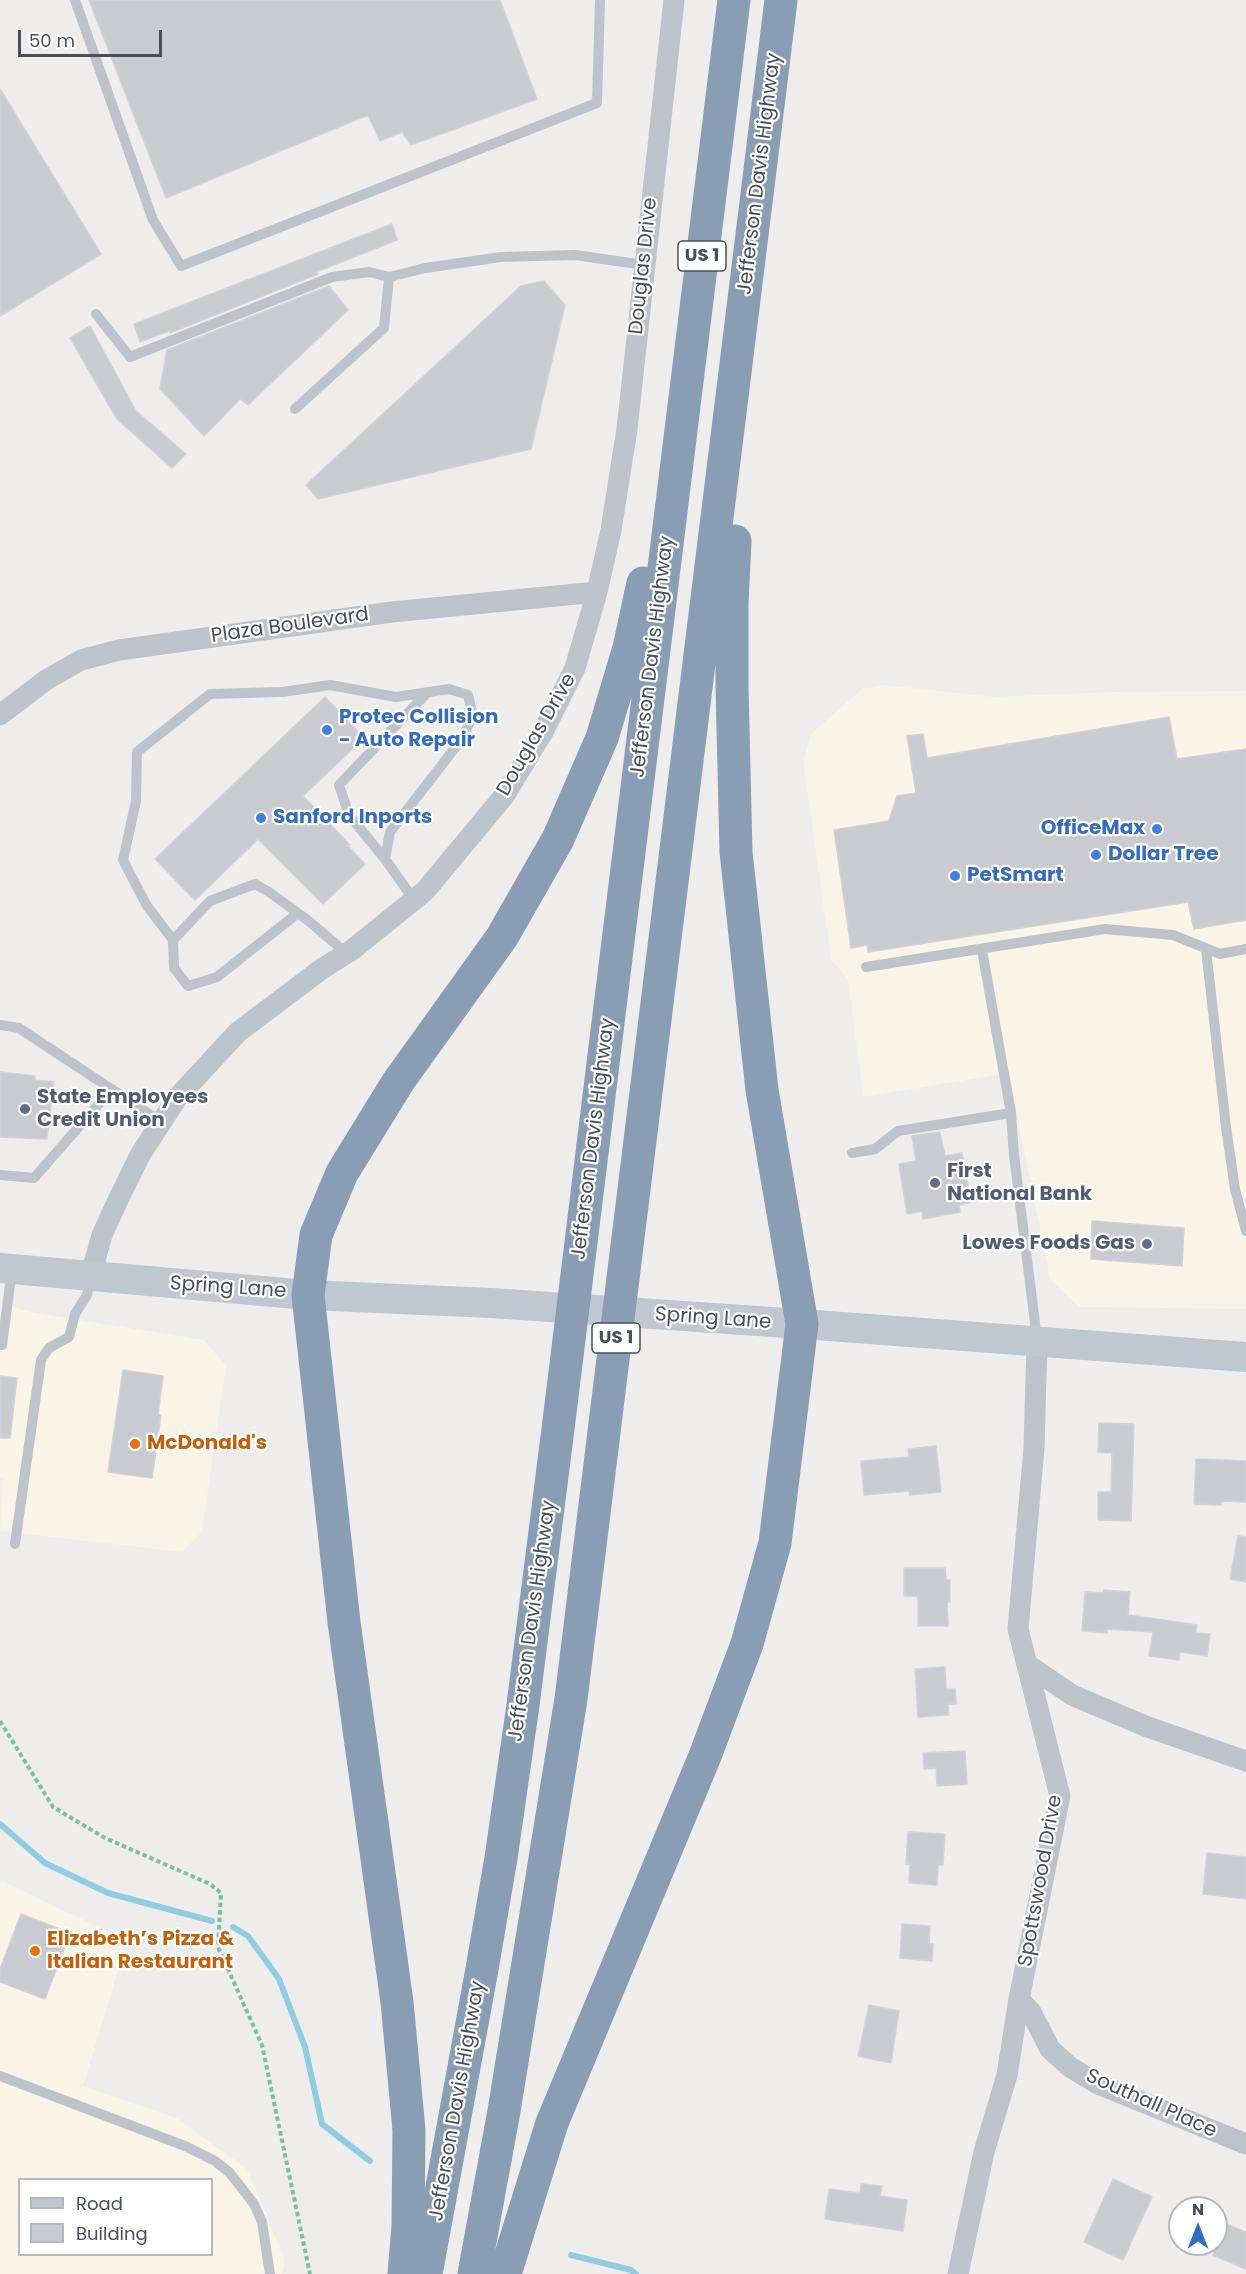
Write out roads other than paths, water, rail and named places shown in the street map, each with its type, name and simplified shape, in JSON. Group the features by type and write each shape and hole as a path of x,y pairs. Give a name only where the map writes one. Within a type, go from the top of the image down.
{"highway":[{"name":"Jefferson Davis Highway","path":"426,2274 501,1858 523,1705 734,0"},
{"name":"Jefferson Davis Highway","path":"474,2274 506,2100 571,1699 781,0"},
{"path":"505,2274 552,2123 705,1756 747,1644 775,1543 802,1324 762,1090 736,852 732,604 738,506 733,399"},
{"path":"404,2274 408,2226 409,2130 398,2002 344,1622 308,1294 316,1235 342,1173 398,1082 502,937 558,839 602,738 629,648 649,555 671,513"}],"street":[{"name":"Douglas Drive","path":"90,1278 102,1235 118,1200 140,1155 177,1098 238,1032 346,953 425,891 504,796 543,732 575,668 597,592 611,530 627,429 672,0"},
{"name":"Plaza Boulevard","path":"0,715 46,680 81,660 119,650 392,612 597,592"},
{"name":"Spring Lane","path":"6,1269 90,1278 308,1294 802,1324 1246,1357"},
{"name":"Spottswood Drive","path":"958,2274 984,2152 1007,2075 1059,1796 1018,1629 1034,1448 1037,1342"},
{"path":"1028,1665 1072,1695 1145,1726 1246,1761"},
{"name":"Southall Place","path":"1020,1999 1031,2012 1050,2049 1070,2067 1098,2084 1246,2144"}],"lane":[{"path":"75,0 153,220 181,266 597,103 600,0"},
{"path":"96,314 130,357 332,277 369,272 389,277 425,268 501,257 575,255 644,265"},
{"path":"295,409 384,328 389,277"},
{"path":"298,913 217,977 188,986 174,968 172,940 147,906 123,860 136,801 137,752 210,694 282,692 330,685 396,698 448,689 468,695 472,716 461,740 390,832 385,859"},
{"path":"414,900 385,859 349,815 339,785 427,693"},
{"path":"172,940 210,900 255,884 298,913 346,953"},
{"path":"866,967 1105,929 1173,935 1220,954 1246,949"},
{"path":"1206,949 1226,1127 1241,1189 1246,1231"},
{"path":"982,950 1011,1113 1037,1342"},
{"path":"0,1025 19,1028 161,1122"},
{"path":"0,1174 34,1178 112,1089"},
{"path":"852,1154 875,1149 898,1131 1011,1113"},
{"path":"0,1345 2,1345 6,1269"},
{"path":"15,1544 41,1360 49,1348 69,1337 75,1314 87,1294 90,1278"},
{"path":"0,2076 185,2146 215,2161 230,2173 254,2204 262,2222 270,2274"}],"waterway":[{"path":"0,1824 45,1863 108,1893 212,1921"},
{"path":"233,1927 248,1936 279,1979 305,2047 322,2124 370,2161"},
{"path":"571,2255 631,2270 636,2274"}],"place":[{"name":"Protec Collision - Auto Repair","path":"327,730"},
{"name":"Sanford Inports","path":"261,818"},
{"name":"OfficeMax","path":"1157,829"},
{"name":"Dollar Tree","path":"1096,855"},
{"name":"PetSmart","path":"955,876"},
{"name":"State Employees Credit Union","path":"25,1109"},
{"name":"First National Bank","path":"935,1183"},
{"name":"Lowes Foods Gas","path":"1147,1244"},
{"name":"McDonald's","path":"135,1444"},
{"name":"Elizabeth’s Pizza & Italian Restaurant","path":"35,1951"}]}
